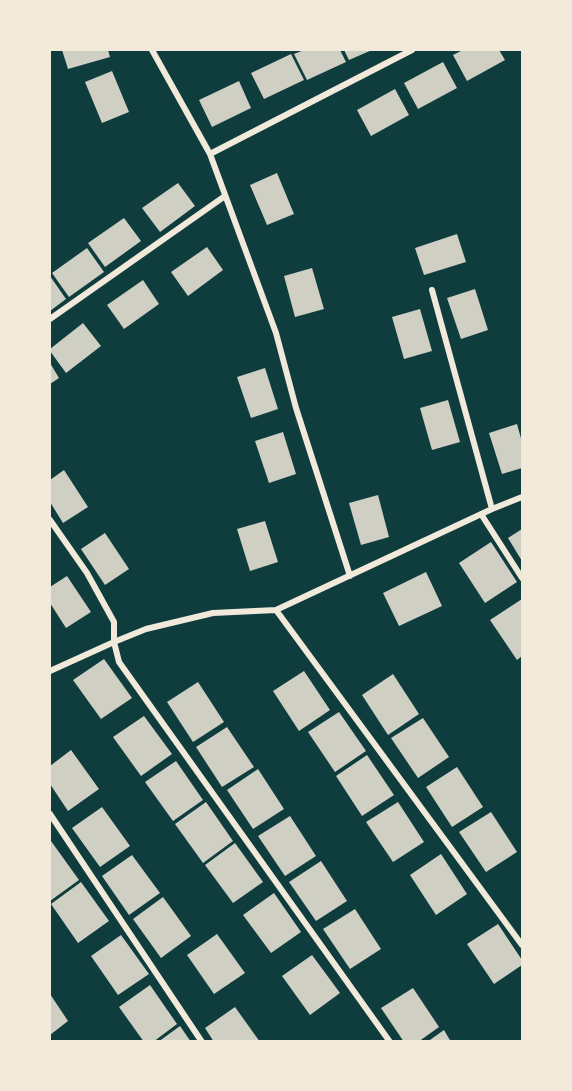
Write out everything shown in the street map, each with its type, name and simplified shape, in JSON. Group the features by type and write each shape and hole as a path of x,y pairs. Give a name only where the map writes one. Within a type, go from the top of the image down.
{"street":[{"path":"152,50 210,154 276,333 296,408 350,576"},
{"path":"210,154 412,50"},
{"path":"50,319 225,196"},
{"path":"432,290 492,509"},
{"path":"50,671 146,629 213,613 276,610 522,497"},
{"path":"481,514 522,578"},
{"path":"50,520 87,573 114,622 114,642 119,662 390,1041"},
{"path":"276,610 522,945"},
{"path":"50,814 202,1041"}],"building":[{"path":"62,50 108,50 110,57 68,69"},
{"path":"304,50 340,50 346,62 307,80 294,54"},
{"path":"344,50 372,50 349,60"},
{"path":"463,50 499,50 505,60 467,81 453,55"},
{"path":"291,54 304,80 264,99 251,73"},
{"path":"443,62 457,88 418,109 404,83"},
{"path":"112,71 129,112 102,123 85,82"},
{"path":"239,81 251,108 212,127 199,100"},
{"path":"395,89 409,115 371,136 357,110"},
{"path":"277,173 294,214 267,225 250,185"},
{"path":"178,183 195,206 160,232 142,208"},
{"path":"124,218 141,241 105,267 88,243"},
{"path":"457,234 466,262 424,275 415,248"},
{"path":"207,247 223,270 188,296 171,272"},
{"path":"87,248 104,272 69,297 52,273"},
{"path":"312,268 324,309 295,317 284,276"},
{"path":"50,276 66,299 50,311"},
{"path":"143,280 159,304 124,329 107,305"},
{"path":"475,289 488,330 461,339 447,298"},
{"path":"420,309 432,351 404,359 392,317"},
{"path":"83,323 101,346 66,373 50,349"},
{"path":"50,363 59,378 50,384"},
{"path":"265,368 278,409 251,418 237,377"},
{"path":"448,400 460,442 432,450 420,408"},
{"path":"517,424 522,442 522,468 502,474 489,433"},
{"path":"283,432 296,474 269,483 255,441"},
{"path":"64,470 88,507 63,523 50,502 50,480"},
{"path":"378,495 389,537 361,545 349,503"},
{"path":"265,521 278,562 250,571 237,529"},
{"path":"522,529 522,561 508,538"},
{"path":"105,533 129,569 105,585 81,549"},
{"path":"491,542 517,582 485,603 459,563"},
{"path":"426,572 442,606 399,626 383,593"},
{"path":"67,576 91,612 66,628 50,603 50,587"},
{"path":"522,599 522,656 517,660 490,620"},
{"path":"104,659 132,698 101,719 73,680"},
{"path":"304,671 330,710 299,731 273,691"},
{"path":"393,674 419,714 388,735 362,695"},
{"path":"198,682 224,722 193,742 167,702"},
{"path":"339,712 366,751 335,772 308,732"},
{"path":"144,716 172,754 141,776 113,737"},
{"path":"423,718 449,757 418,778 391,738"},
{"path":"227,727 254,767 222,787 196,747"},
{"path":"71,750 99,789 68,811 50,784 50,766"},
{"path":"367,755 394,795 362,816 336,776"},
{"path":"176,761 203,800 173,821 145,782"},
{"path":"457,767 483,807 452,827 426,787"},
{"path":"258,769 284,809 253,829 227,790"},
{"path":"206,802 233,841 203,863 175,824"},
{"path":"398,802 424,842 393,862 366,822"},
{"path":"102,807 130,846 100,867 72,828"},
{"path":"491,812 517,852 486,872 459,832"},
{"path":"290,816 316,856 285,876 258,836"},
{"path":"50,842 79,880 50,901"},
{"path":"235,843 263,882 233,903 205,865"},
{"path":"441,854 467,894 436,915 410,875"},
{"path":"132,855 160,893 129,915 102,876"},
{"path":"321,861 347,901 316,921 289,882"},
{"path":"81,882 109,921 78,943 51,904"},
{"path":"274,893 301,932 271,953 243,915"},
{"path":"163,897 191,936 161,958 133,919"},
{"path":"355,909 381,949 350,969 323,929"},
{"path":"498,924 522,960 522,965 494,984 467,944"},
{"path":"217,934 245,973 214,994 187,955"},
{"path":"121,935 149,974 118,995 91,956"},
{"path":"312,955 340,993 310,1015 282,976"},
{"path":"150,985 177,1024 153,1042 144,1042 119,1007"},
{"path":"413,988 439,1027 418,1042 404,1042 381,1008"},
{"path":"50,994 68,1021 50,1035"},
{"path":"235,1007 260,1042 214,1042 205,1028"},
{"path":"180,1026 191,1042 158,1042"},
{"path":"444,1030 451,1042 427,1042"}]}
